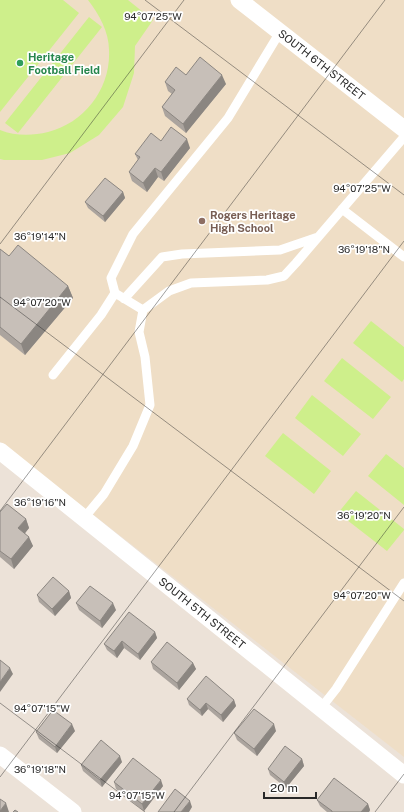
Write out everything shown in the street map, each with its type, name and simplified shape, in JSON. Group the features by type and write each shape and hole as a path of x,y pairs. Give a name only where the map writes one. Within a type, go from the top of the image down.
{"street":[{"name":"SOUTH 6TH STREET","path":"239,0 404,129"},
{"name":"SOUTH 5TH STREET","path":"0,451 404,774"},
{"path":"0,755 73,812"}],"lane":[{"path":"143,310 115,293 111,278 133,234 228,118 280,32"},
{"path":"84,518 104,494 133,446 150,405 145,357 139,332 143,310 169,291 191,283 267,280 284,276 404,137"},
{"path":"342,209 404,257"},
{"path":"124,299 162,257 182,254 280,250 318,237"},
{"path":"53,375 101,315 115,293"},
{"path":"321,708 336,689 404,583"}],"shaded area":[{"name":"Rogers Heritage High School","path":"0,0 404,0 404,757 0,442"}],"green space":[{"name":"Heritage Football Field","path":"0,0 63,0 79,13 0,112"},
{"path":"88,0 128,0 153,20 135,46 134,73 123,107 99,135 70,153 42,160 0,159 0,130 30,135 48,132 61,127 73,121 84,112 93,102 100,90 106,78 109,43 103,24"},
{"path":"89,17 102,27 18,133 5,123"},
{"path":"371,321 404,347 404,379 402,382 353,343"},
{"path":"342,358 391,397 373,419 324,381"},
{"path":"312,395 361,434 343,456 295,418"},
{"path":"283,433 331,471 314,494 265,456"},
{"path":"386,454 404,468 404,505 368,476"},
{"path":"356,491 404,529 387,551 338,513"}],"building":[{"path":"200,57 222,75 183,124 162,107 175,90 165,82 176,67 186,75"},
{"path":"171,127 187,139 161,172 155,168 143,183 129,172 140,157 135,154 151,133 161,141"},
{"path":"105,178 123,192 103,216 85,202"},
{"path":"18,245 68,286 21,344 0,327 0,249 9,256"},
{"path":"7,504 26,519 18,528 29,537 11,559 0,551 0,512"},
{"path":"53,577 69,591 52,609 37,595"},
{"path":"90,586 113,603 100,621 76,603"},
{"path":"129,612 155,632 138,654 122,641 114,651 104,644"},
{"path":"167,642 193,663 177,683 151,662"},
{"path":"0,660 10,668 0,682"},
{"path":"206,676 234,700 221,715 206,703 200,710 187,699"},
{"path":"254,709 274,724 254,749 234,733"},
{"path":"53,710 72,724 55,747 36,732"},
{"path":"101,740 120,756 100,780 81,765"},
{"path":"285,746 302,759 284,782 268,769"},
{"path":"133,758 161,780 142,804 114,782"},
{"path":"334,778 368,804 361,812 332,812 317,800"},
{"path":"175,789 190,801 181,812 158,812"},
{"path":"0,799 6,803 0,811"}],"place":[{"name":"Heritage Football Field","path":"20,63"},
{"name":"Rogers Heritage High School","path":"202,221"}]}
